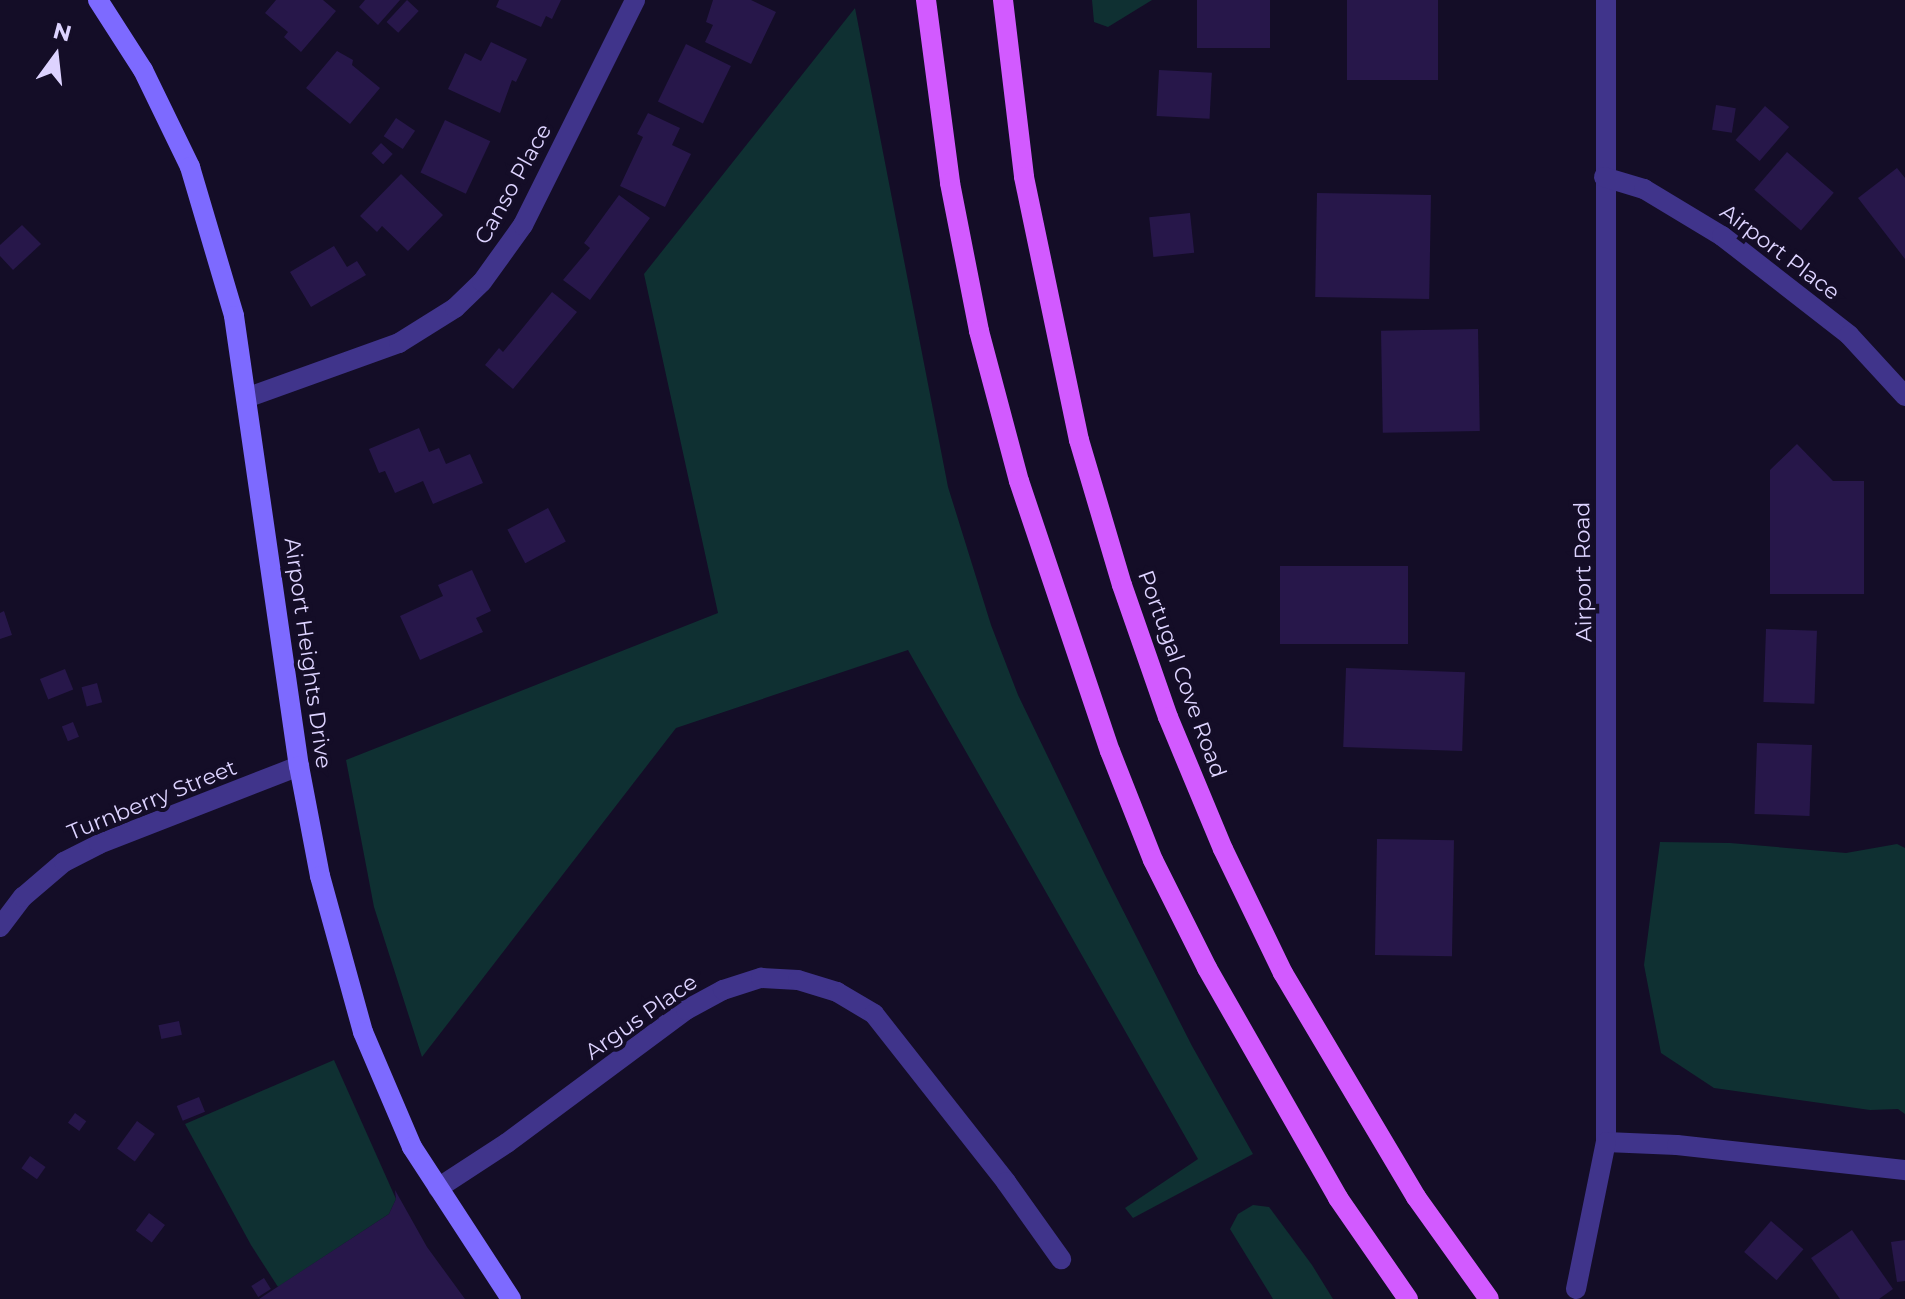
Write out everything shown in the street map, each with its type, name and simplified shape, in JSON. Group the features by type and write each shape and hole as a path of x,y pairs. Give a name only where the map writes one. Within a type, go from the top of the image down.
{"main road":[{"path":"926,0 950,183 979,331 1019,481 1110,751 1153,860 1207,968 1338,1198 1408,1299"},
{"name":"Portugal Cove Road","path":"1003,0 1024,177 1072,411 1122,585 1168,717 1223,849 1283,973 1416,1197 1489,1299"}],"street":[{"name":"Airport Heights Drive","path":"98,0 143,70 190,167 234,316 249,397 299,766 320,876 363,1032 412,1147 511,1299"},
{"name":"Canso Place","path":"249,397 399,343 455,308 482,282 523,225 635,0"},
{"name":"Airport Road","path":"1576,1289 1606,1142 1609,707 1604,177 1606,0"},
{"name":"Airport Place","path":"1604,177 1644,189 1722,236 1849,335 1905,396"},
{"name":"Turnberry Street","path":"0,927 23,897 64,862 99,844 299,766"},
{"name":"Argus Place","path":"438,1188 507,1143 686,1010 723,990 761,978 798,980 837,992 874,1014 1006,1182 1061,1259"},
{"path":"1606,1142 1730,1150 1905,1170"}],"green space":[{"path":"1092,0 1152,0 1108,27 1094,22"},
{"path":"855,8 948,487 991,625 1018,695 1105,875 1192,1046 1253,1154 1133,1218 1125,1208 1198,1159 908,650 676,728 422,1057 374,907 346,760 718,613 644,274"},
{"path":"1660,842 1730,843 1846,853 1897,844 1905,848 1905,1114 1898,1109 1870,1110 1714,1088 1661,1053 1644,965"},
{"path":"334,1060 396,1199 389,1214 278,1287 251,1245 185,1124"},
{"path":"1253,1205 1269,1207 1333,1299 1273,1299 1230,1229 1238,1214"}],"building":[{"path":"276,0 323,0 336,11 301,52 284,37 288,32 265,13"},
{"path":"365,0 400,0 378,25 359,7"},
{"path":"407,0 419,11 398,33 387,22"},
{"path":"499,0 561,0 552,19 546,16 541,27 496,7"},
{"path":"713,0 751,0 776,12 751,64 705,42 713,25 706,22"},
{"path":"1197,0 1270,0 1270,48 1197,48"},
{"path":"1347,0 1438,0 1438,80 1347,80"},
{"path":"491,42 527,59 516,82 512,80 500,113 448,89 465,53 481,61"},
{"path":"686,44 731,66 703,123 658,102"},
{"path":"337,51 353,60 352,65 380,88 350,124 306,88"},
{"path":"1159,70 1212,73 1210,119 1157,116"},
{"path":"1716,105 1736,108 1732,133 1712,130"},
{"path":"1765,106 1789,127 1760,161 1735,140"},
{"path":"648,113 680,128 672,145 691,154 665,207 620,186 643,137 637,134"},
{"path":"396,118 415,131 403,149 384,136"},
{"path":"445,120 490,141 466,194 420,173"},
{"path":"381,143 393,154 383,164 371,153"},
{"path":"1787,152 1834,193 1801,230 1754,190"},
{"path":"1897,168 1905,178 1905,259 1858,198"},
{"path":"401,174 443,215 408,251 382,226 377,232 360,216"},
{"path":"1317,193 1431,195 1429,299 1315,297"},
{"path":"619,195 650,218 590,300 563,280 590,248 584,243"},
{"path":"1190,213 1194,253 1153,257 1149,217"},
{"path":"22,225 41,244 13,270 0,256 0,245"},
{"path":"334,246 347,267 357,261 366,275 311,307 290,272"},
{"path":"552,292 577,312 513,389 485,365 499,348 503,352"},
{"path":"1478,329 1480,431 1383,433 1381,331"},
{"path":"419,428 429,452 439,448 446,464 470,454 483,483 433,504 423,481 395,493 385,471 379,473 369,449"},
{"path":"1797,444 1833,481 1864,481 1864,594 1770,594 1770,470"},
{"path":"548,508 566,542 525,563 507,530"},
{"path":"1280,566 1408,566 1408,644 1280,644"},
{"path":"472,570 491,611 476,618 483,632 420,660 400,616 443,596 438,585"},
{"path":"4,611 12,635 0,639 0,613"},
{"path":"1766,629 1817,631 1814,704 1763,702"},
{"path":"1346,668 1465,672 1462,751 1343,747"},
{"path":"65,669 73,689 48,700 40,679"},
{"path":"97,683 102,702 87,706 82,687"},
{"path":"73,722 79,737 68,741 62,726"},
{"path":"1757,743 1812,745 1809,816 1755,814"},
{"path":"1377,839 1454,840 1452,956 1375,955"},
{"path":"179,1021 182,1035 161,1039 158,1025"},
{"path":"199,1097 205,1112 183,1121 177,1106"},
{"path":"75,1113 86,1121 79,1131 68,1123"},
{"path":"137,1121 155,1134 135,1161 117,1149"},
{"path":"30,1156 46,1167 37,1179 21,1168"},
{"path":"395,1190 427,1247 465,1299 259,1299 389,1214 396,1199"},
{"path":"149,1213 165,1225 152,1243 136,1231"},
{"path":"1771,1221 1803,1249 1777,1280 1744,1252"},
{"path":"1852,1230 1893,1289 1879,1299 1840,1299 1811,1258"},
{"path":"1905,1240 1905,1281 1897,1282 1891,1242"},
{"path":"264,1278 271,1289 258,1297 251,1286"}]}
